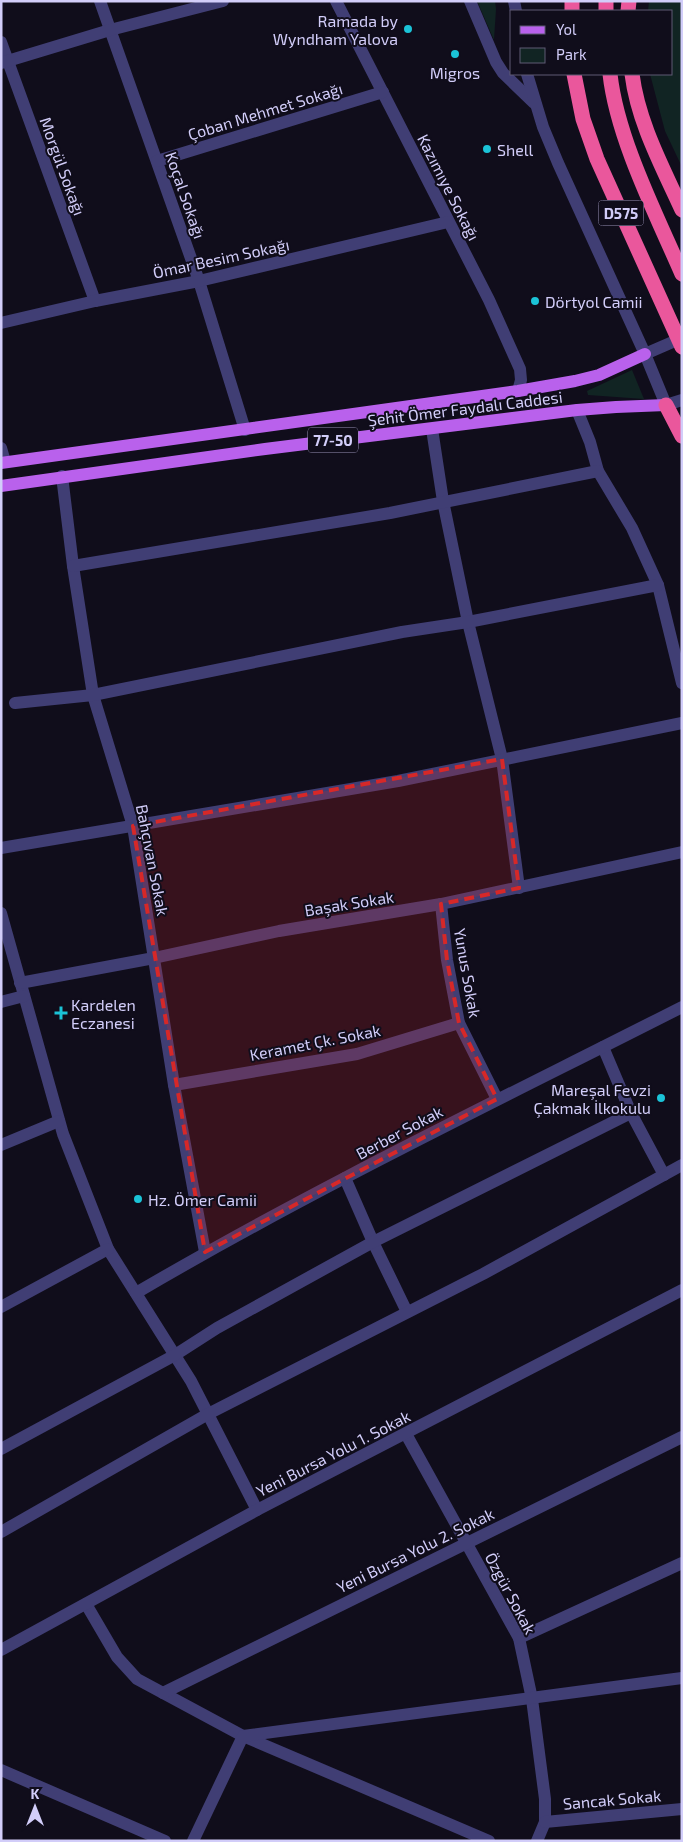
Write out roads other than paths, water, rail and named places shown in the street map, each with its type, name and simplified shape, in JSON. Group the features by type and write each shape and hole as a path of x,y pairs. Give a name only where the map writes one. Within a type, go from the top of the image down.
{"highway":[{"name":"D575","path":"574,75 583,119 597,159 682,347"},
{"name":"D575","path":"610,75 612,94 627,141 682,274"},
{"path":"632,75 641,112 652,144 682,210"},
{"path":"666,405 682,436"}],"main road":[{"name":"Şehit Ömer Faydalı Caddesi","path":"3,462 518,391 599,375 645,354"},
{"name":"Şehit Ömer Faydalı Caddesi","path":"1,486 265,449 577,410 616,406 666,405"}],"street":[{"name":"Koçal Sokağı","path":"100,1 199,281 245,430"},
{"path":"5,62 110,30 223,1"},
{"name":"Kazımıye Sokağı","path":"336,1 489,300 520,369 521,380 518,391"},
{"path":"470,1 496,62 503,73 535,103"},
{"name":"Morgül Sokağı","path":"1,42 5,62 95,301"},
{"path":"527,75 535,103 558,163 645,354 666,405 682,400"},
{"name":"Çoban Mehmet Sokağı","path":"157,161 383,92"},
{"name":"Ömar Besim Sokağı","path":"1,323 95,301 199,281 448,222"},
{"path":"645,354 682,338"},
{"path":"577,410 590,442 598,471 632,528 658,585 682,683"},
{"path":"432,429 443,501 468,622 502,760 519,888"},
{"path":"1,448 3,462"},
{"path":"73,566 390,513 598,471"},
{"name":"Bahçıvan Sokak","path":"62,476 73,566 93,695 133,826 174,1085 205,1252"},
{"path":"15,703 93,695 402,632 468,622 658,585"},
{"path":"1,848 398,781 682,723"},
{"name":"Başak Sokak","path":"20,983 154,958 279,931 441,904 682,852"},
{"name":"Yunus Sokak","path":"441,904 447,960 460,1023 497,1099"},
{"path":"1,912 59,1121 108,1249 191,1381 257,1510"},
{"path":"1,1002 24,996"},
{"name":"Berber Sokak","path":"136,1293 205,1252 345,1178 497,1099 682,1007"},
{"name":"Keramet Çk. Sokak","path":"174,1085 356,1054 460,1023"},
{"path":"603,1047 632,1113 664,1175"},
{"path":"1,1449 175,1355 217,1328 373,1242 632,1113"},
{"path":"1,1145 59,1121"},
{"path":"1,1532 208,1414 483,1274 682,1165"},
{"path":"345,1178 407,1312"},
{"path":"1,1307 108,1249"},
{"name":"Yeni Bursa Yolu 1. Sokak","path":"1,1650 257,1510 682,1290"},
{"name":"Özgür Sokak","path":"406,1434 519,1638 532,1699 545,1799 545,1822 537,1841"},
{"name":"Yeni Bursa Yolu 2. Sokak","path":"163,1693 682,1436"},
{"path":"519,1638 682,1563"},
{"path":"86,1604 117,1657 137,1679 242,1736 488,1841"},
{"path":"242,1736 682,1678"},
{"path":"193,1841 242,1736"},
{"path":"1,1770 165,1841"},
{"name":"Sancak Sokak","path":"545,1822 682,1809"}],"place":[{"name":"Ramada by Wyndham Yalova","path":"408,29"},
{"name":"Migros","path":"455,54"},
{"name":"Shell","path":"487,149"},
{"name":"Dörtyol Camii","path":"535,301"},
{"name":"Kardelen Eczanesi","path":"61,1013"},
{"name":"Mareşal Fevzi Çakmak İlkokulu","path":"661,1098"},
{"name":"Hz. Ömer Camii","path":"138,1199"}]}
